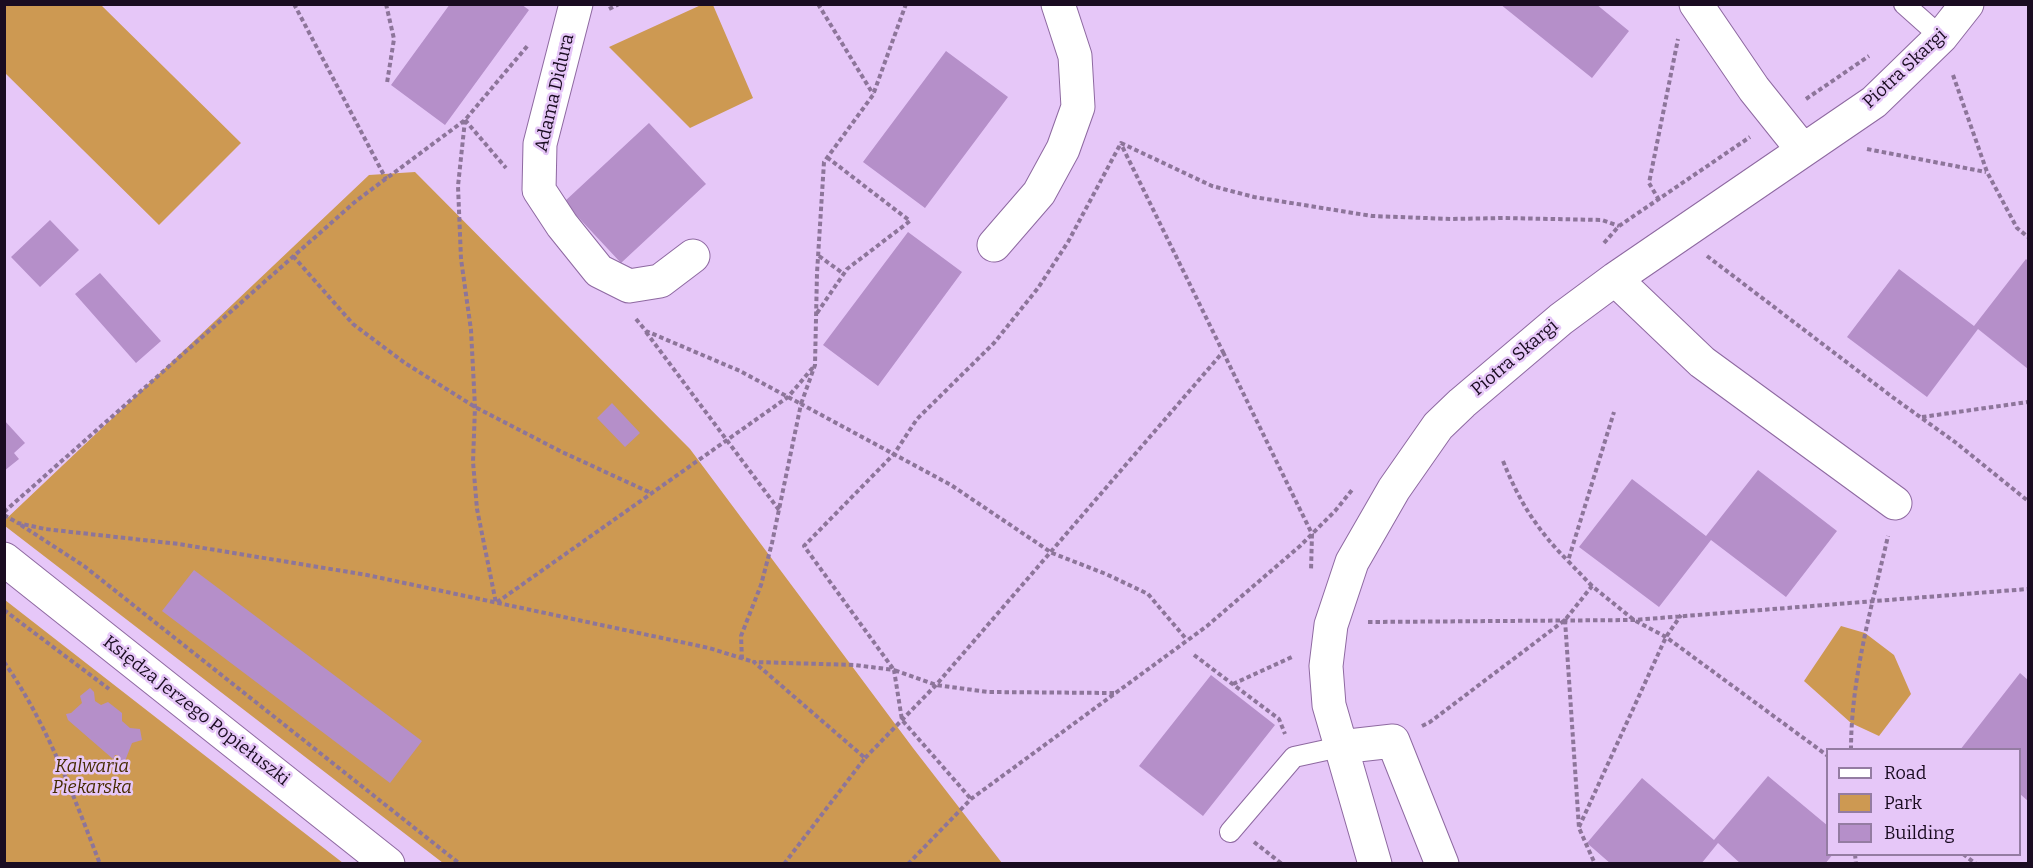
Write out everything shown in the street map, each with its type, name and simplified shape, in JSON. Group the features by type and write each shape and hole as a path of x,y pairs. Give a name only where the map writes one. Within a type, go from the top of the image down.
{"street":[{"path":"994,246 1039,193 1064,149 1078,107 1075,56 1058,4"},
{"path":"1696,4 1754,89 1802,149"},
{"name":"Piotra Skargi","path":"1375,864 1329,705 1326,666 1331,624 1352,562 1394,489 1438,426 1462,403 1561,320 1615,279 1802,149 1874,102 1941,37 1967,4"},
{"name":"Adama Didura","path":"575,9 540,144 539,190 562,225 599,271 628,286 660,281 693,256"},
{"path":"1615,279 1702,362 1895,503"},
{"name":"Księdza Jerzego Popiełuszki","path":"4,559 387,864"},
{"path":"1340,747 1393,741 1442,864"}],"lane":[{"path":"1904,4 1941,37"},
{"path":"1230,832 1294,757 1340,747"}],"path":[{"path":"294,4 386,179"},
{"path":"386,4 393,39 387,84"},
{"path":"575,9 597,14 619,4"},
{"path":"818,4 873,95"},
{"path":"742,659 741,636 761,585 801,404 815,365 824,162 873,95 906,4"},
{"path":"1679,36 1649,183 1694,254 1707,256 1955,442 2028,501"},
{"path":"460,864 84,566 4,514 356,201 465,120 532,40"},
{"path":"1953,75 1987,172 2017,228 2028,237"},
{"path":"465,120 510,173"},
{"path":"465,120 458,186 461,259 471,330 475,407 473,462 477,509 496,603"},
{"path":"1121,143 1212,186 1254,197 1372,216 1602,220 1619,226"},
{"path":"1121,143 1312,534"},
{"path":"971,799 902,720 894,670 804,546 894,454 917,419 994,343 1038,288 1068,242 1121,143"},
{"path":"1867,149 1987,172"},
{"path":"816,313 847,269 910,221 828,158"},
{"path":"293,256 353,324 405,363 475,407 562,452 652,493"},
{"path":"819,256 844,274"},
{"path":"631,313 779,510"},
{"path":"646,331 740,371 951,485 1052,553 1106,574 1148,594 1187,640"},
{"path":"784,864 865,758 936,685 1223,352"},
{"path":"496,603 788,397 815,365"},
{"path":"1921,417 2028,402"},
{"path":"1568,561 1614,412"},
{"path":"1503,461 1531,518 1550,543 1592,586 1634,620 1666,637 1826,755"},
{"path":"1851,748 1854,697 1865,633 1895,503"},
{"path":"18,523 45,529 179,544 367,575 709,648 754,662 855,665 894,670 936,685 988,692 1114,693"},
{"path":"1393,741 1430,722 1565,620 1592,586"},
{"path":"1331,624 1634,620 2028,589"},
{"path":"1579,828 1666,637 1681,615"},
{"path":"1565,620 1579,828 1595,864"},
{"path":"1194,656 1279,719 1294,757"},
{"path":"1233,684 1293,657"},
{"path":"4,662 25,692 35,712 68,782 100,864"},
{"path":"754,662 865,758"}],"green space":[{"path":"4,5 101,5 241,143 159,225 5,73"},
{"path":"701,5 713,5 753,98 690,128 609,47"},
{"path":"415,172 690,449 913,748 1002,863 443,863 5,526 5,520 369,175"},
{"name":"Kalwaria Piekarska","path":"5,600 343,863 5,863"},
{"path":"1841,626 1865,633 1894,655 1911,694 1879,736 1851,723 1804,681"}],"building":[{"path":"450,4 521,4 529,10 445,125 391,85"},
{"path":"1500,4 1596,4 1629,31 1592,78"},
{"path":"946,51 1008,97 925,208 863,162"},
{"path":"649,123 706,184 621,263 564,202"},
{"path":"50,220 79,250 40,287 11,257"},
{"path":"908,232 962,272 878,386 823,345"},
{"path":"2026,259 2028,261 2028,369 1978,329 1927,397 1847,337 1899,269 1974,326"},
{"path":"100,273 161,341 136,363 75,294"},
{"path":"612,403 640,433 625,447 597,418"},
{"path":"4,420 25,443 14,453 19,459 4,471"},
{"path":"1758,470 1837,531 1786,597 1711,540 1659,607 1579,547 1632,479 1706,536"},
{"path":"194,570 422,741 390,783 162,611"},
{"path":"2020,673 2028,680 2028,801 2021,795 2021,748 1962,748"},
{"path":"1211,675 1275,725 1203,816 1139,766"},
{"path":"90,688 94,692 95,701 101,705 108,702 122,713 122,721 130,728 140,729 142,740 132,743 125,761 119,761 118,755 115,755 113,759 68,720 66,714 71,713 82,703 80,696"},
{"path":"1768,776 1826,824 1826,856 1831,856 1825,864 1741,864 1718,843 1701,864 1611,864 1587,843 1642,778 1714,840"}]}
